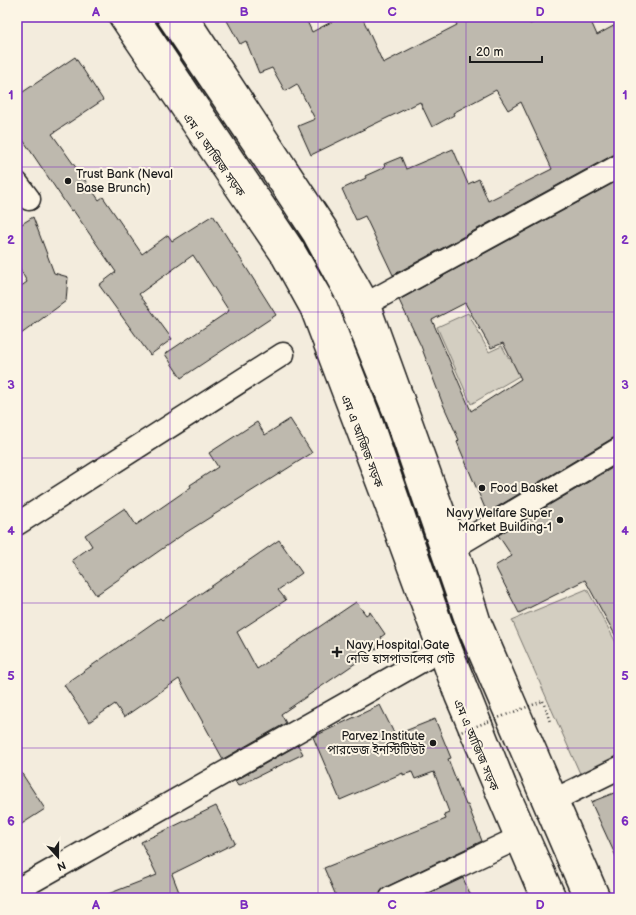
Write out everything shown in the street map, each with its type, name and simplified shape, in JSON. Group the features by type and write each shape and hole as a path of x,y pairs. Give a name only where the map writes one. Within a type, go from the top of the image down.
{"main road":[{"name":"এম এ আজিজ সড়ক","path":"120,17 281,254 312,310 456,696 542,898"},
{"path":"138,17 292,247 326,306 370,418 444,632 506,785 555,898"},
{"path":"168,17 314,235 347,296 395,414 468,626 586,898"},
{"path":"187,17 326,228 368,303 456,546 479,620 599,898"},
{"path":"368,303 619,166"},
{"path":"17,524 283,354"},
{"path":"456,546 619,449"},
{"path":"17,890 439,651"},
{"path":"556,799 619,768"},
{"path":"391,898 516,839"}],"path":[{"path":"458,733 543,701 552,726"}],"shaded area":[{"path":"468,313 489,352 502,346 509,359 522,352 531,369 471,404 437,327"},
{"path":"587,589 619,648 619,760 582,778 512,620"}],"building":[{"path":"225,17 305,17 312,32 341,17 362,17 383,63 457,25 453,17 526,17 530,24 546,17 589,17 597,35 619,23 619,154 613,155 393,275 365,216 356,220 342,189 385,167 384,164 401,157 406,169 453,149 468,184 479,179 488,201 552,169 521,102 508,110 496,90 453,113 454,115 432,127 420,102 311,155 298,126 315,119 297,84 285,91 272,68 259,73 246,41 240,44"},
{"path":"75,57 103,100 52,134 99,200 103,197 142,254 168,235 172,241 213,215 276,315 181,378 165,354 229,311 193,255 139,294 172,339 150,355 99,285 116,272 73,210 71,211 17,131 17,96"},
{"path":"619,180 619,437 613,438 487,513 457,442 459,440 442,402 421,346 399,300","holes":["465,303 491,348 503,343 521,379 471,411 432,320"]},
{"path":"33,217 54,273 68,277 66,301 17,337 17,289 27,282 17,263 17,227"},
{"path":"290,419 312,453 182,535 96,595 72,560 92,546 85,535 125,508 136,525 191,487 190,485 218,467 209,453 257,422 265,435"},
{"path":"619,464 619,642 585,580 519,613 495,566 512,556 498,535"},
{"path":"279,540 302,573 278,590 286,600 237,632 257,669 356,602 366,615 370,612 385,634 381,637 385,643 281,714 286,723 223,759 179,679 124,717 115,704 89,722 64,685 160,618 162,620"},
{"path":"380,705 395,735 435,719 451,758 448,759 482,841 386,887 381,891 379,898 337,898 324,868 446,819 444,814 449,812 434,772 415,779 412,772 403,775 403,773 340,800 313,737"},
{"path":"298,745 303,754 238,786 235,781"},
{"path":"17,766 45,809 17,827"},
{"path":"619,791 619,863 591,802"},
{"path":"216,806 235,843 172,874 179,892 164,898 103,898 103,896 157,875 141,842"},
{"path":"463,878 472,898 420,898"}],"place":[{"name":"Trust Bank (Neval Base Brunch)","path":"68,181"},
{"name":"Food Basket","path":"482,488"},
{"name":"Navy Welfare Super Market Building-1","path":"560,520"},
{"name":"Navy Hospital Gate নেভি হাসপাতালের গেট","path":"337,652"},
{"name":"Parvez Institute পারভেজ ইনস্টিটিউট","path":"433,743"}]}
